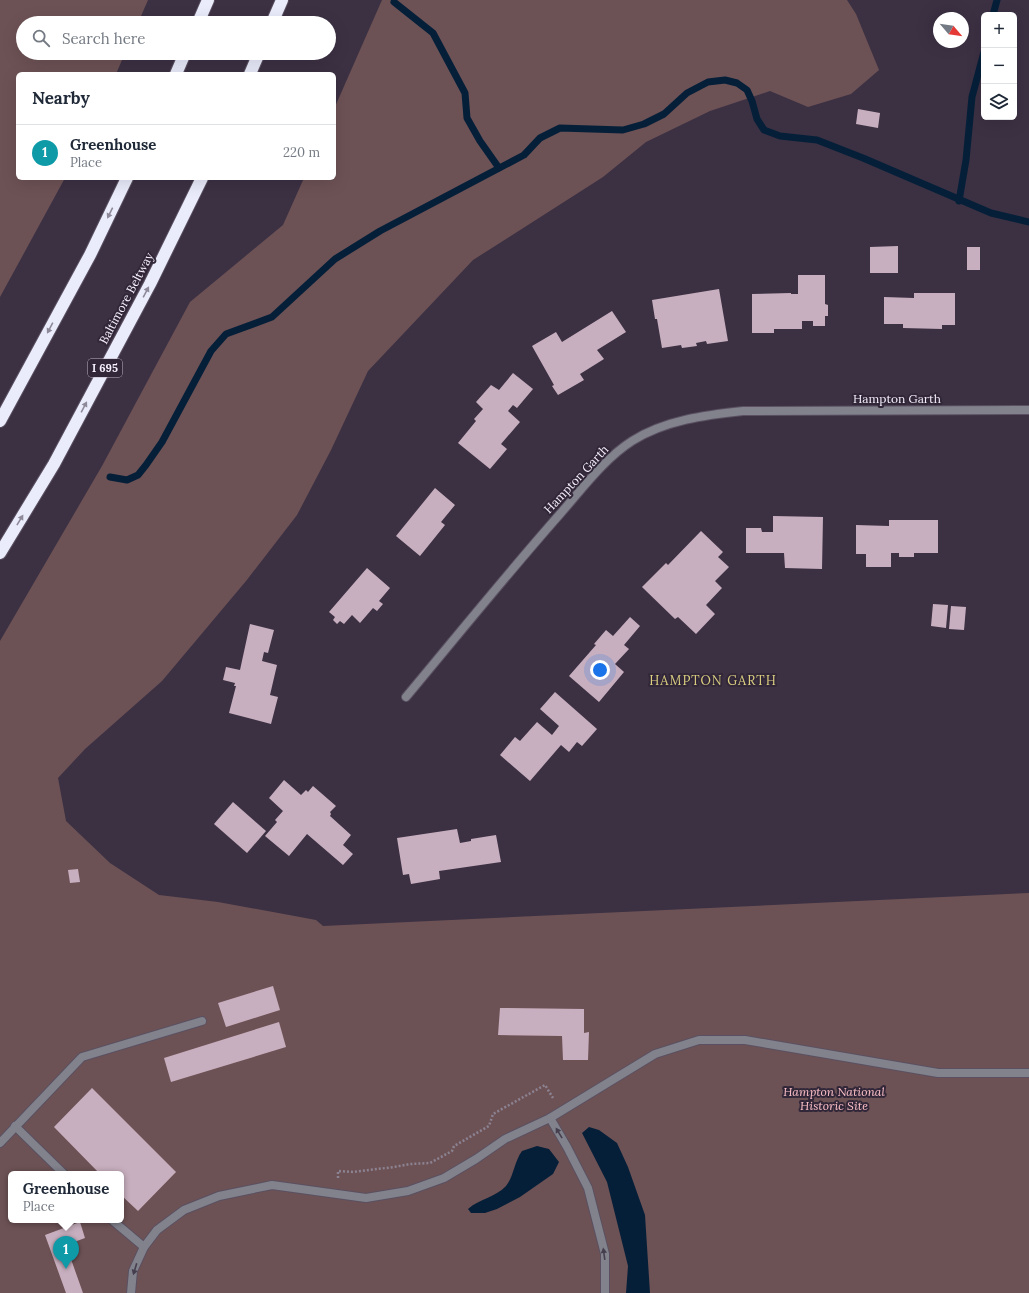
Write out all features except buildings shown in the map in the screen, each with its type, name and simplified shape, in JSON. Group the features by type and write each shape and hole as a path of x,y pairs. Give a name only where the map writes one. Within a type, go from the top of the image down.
{"highway":[{"path":"201,16 208,0"},
{"path":"275,16 282,0"},
{"path":"177,72 182,60"},
{"path":"251,72 256,60"},
{"path":"0,421 90,255 126,180"},
{"name":"Baltimore Beltway","path":"0,553 54,464 150,284 201,180"}],"street":[{"name":"Hampton Garth","path":"406,697 537,540 605,463 633,440 656,429 700,416 743,411 1029,410"},
{"path":"0,1143 82,1057 202,1021"},
{"path":"131,1293 133,1271 144,1247 157,1230 184,1210 219,1196 272,1185 366,1198 408,1191 444,1178 476,1159 505,1139 550,1118 655,1054 699,1040 745,1040 938,1073 1029,1073"},
{"path":"550,1118 568,1147 588,1188 605,1254 605,1293"},
{"path":"15,1126 61,1171"},
{"path":"116,1223 144,1247"}],"path":[{"path":"336,1195 338,1171 353,1172 410,1164 430,1163 452,1151 454,1146 489,1126 493,1114 545,1085 561,1111"}],"green space":[{"path":"0,0 148,0 141,16 16,16 16,60 122,60 117,72 16,72 16,180 64,180 0,297"},
{"name":"Hampton National Historic Site","path":"382,0 847,0 856,14 879,70 851,94 808,107 770,91 710,111 646,142 603,177 473,260 368,371 331,450 297,515 246,581 162,681 85,749 58,778 66,821 110,863 159,895 218,902 316,920 323,926 1029,893 1029,1293 0,1293 0,641 102,466 190,302 283,225 303,180 336,180 336,104"}],"water":[{"path":"589,1127 599,1130 617,1143 628,1167 645,1215 650,1293 626,1293 628,1266 607,1182 582,1133"},
{"path":"537,1146 549,1149 559,1162 553,1174 520,1197 497,1209 485,1213 471,1213 468,1209 502,1190 506,1186 511,1178 517,1160 522,1151"}],"waterway":[{"path":"994,12 997,0"},
{"path":"394,2 433,33 465,93 467,118 480,141 499,168"},
{"path":"959,201 966,160 972,97 981,63"},
{"path":"110,477 127,480 138,475 162,442 211,351 226,334 272,317 335,259 380,231 524,155 540,138 560,128 623,130 644,124 664,114 687,93 708,82 725,80 737,83 747,90 757,119 764,130 780,136 817,140 991,213 1029,222"}],"place":[{"name":"Greenhouse","path":"66,1269"}],"district":[{"name":"HAMPTON GARTH","path":"713,680"}]}
